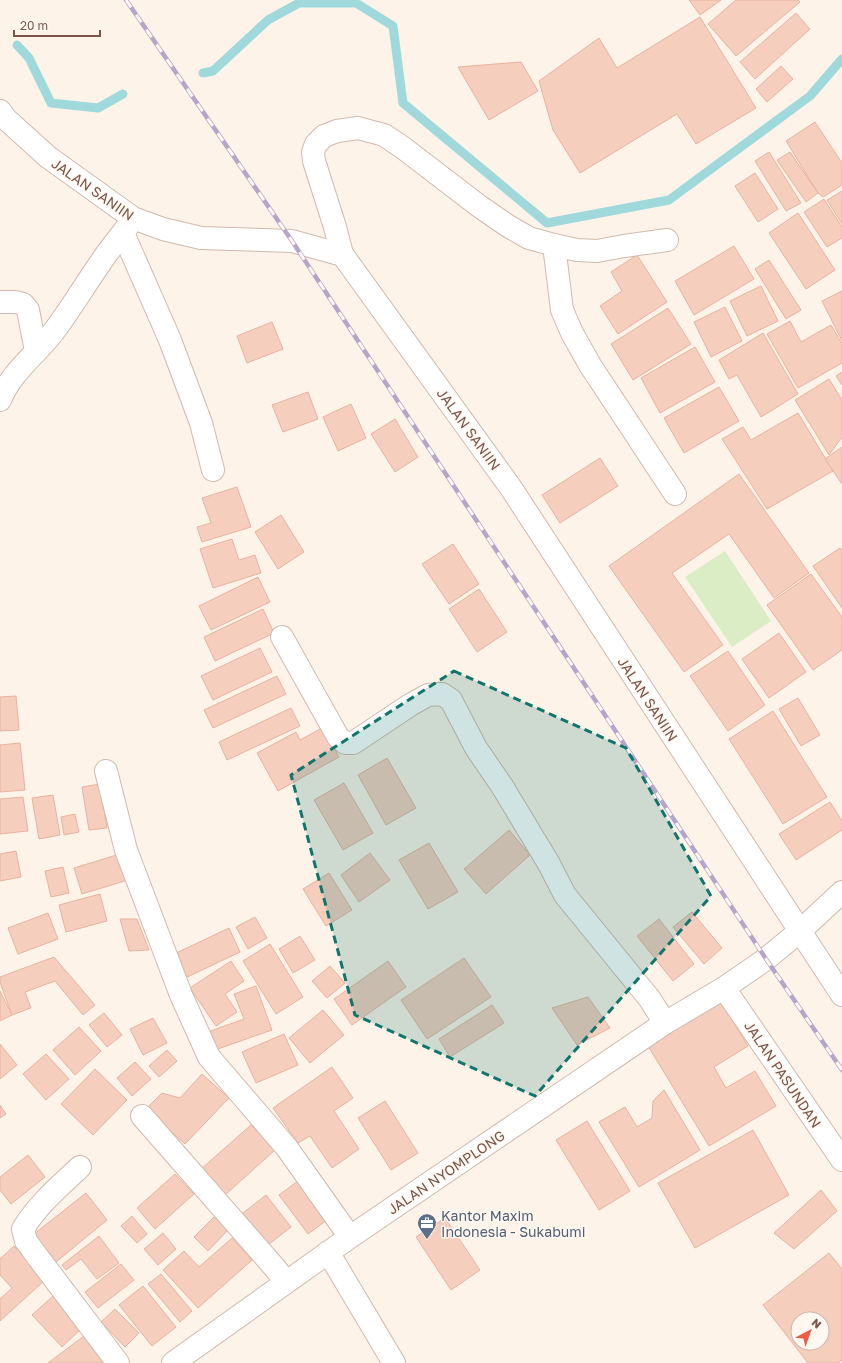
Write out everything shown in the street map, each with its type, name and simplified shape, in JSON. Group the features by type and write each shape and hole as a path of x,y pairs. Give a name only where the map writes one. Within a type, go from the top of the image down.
{"street":[{"name":"JALAN SANIIN","path":"0,111 7,120 48,157 128,226 163,229 200,238 292,241 342,254 511,488 842,995"},
{"path":"342,254 314,161 313,152 316,144 324,136 337,131 358,128 384,135 479,206 508,226 529,238 577,250 597,251 667,240"},
{"path":"0,400 11,380 26,361 50,336 71,308 101,262 128,226"},
{"path":"128,226 201,423 213,470"},
{"path":"554,245 562,310 572,333 594,371 675,494"},
{"path":"0,302 16,302 23,304 28,310 36,351"},
{"path":"282,637 338,737 345,743 353,743 428,695 442,694 451,700 476,748 502,786 549,864 565,895 649,998 665,1022"},
{"path":"106,772 126,850 181,995 210,1057 287,1148 350,1237"},
{"name":"JALAN NYOMPLONG","path":"174,1363 328,1252 665,1022 724,988 766,959 800,931 842,892"},
{"name":"JALAN PASUNDAN","path":"724,988 842,1160"},
{"path":"142,1116 286,1282"},
{"path":"80,1167 31,1215 23,1229 26,1241 118,1363"},
{"path":"328,1252 394,1363"}],"highlighted area":[{"path":"454,671 626,748 711,896 535,1096 355,1015 291,775"}],"green space":[{"path":"725,551 771,621 732,647 685,577"}],"building":[{"path":"689,0 721,0 700,15"},
{"path":"736,0 798,0 800,2 736,56 708,24"},
{"path":"796,13 810,29 755,79 740,62"},
{"path":"700,17 756,108 696,144 677,114 580,173 553,130 539,81 599,38 617,68"},
{"path":"521,62 538,91 489,120 458,67"},
{"path":"781,66 793,79 767,102 756,89"},
{"path":"815,122 842,163 842,185 823,197 818,193 786,141"},
{"path":"769,152 801,203 786,211 755,161"},
{"path":"790,152 818,193 806,202 777,160"},
{"path":"755,173 778,209 758,222 735,186"},
{"path":"842,191 842,224 827,200"},
{"path":"824,199 842,227 842,238 827,247 804,212"},
{"path":"798,213 835,270 806,289 769,233"},
{"path":"734,246 754,279 694,315 675,281"},
{"path":"637,255 667,302 618,334 600,306 622,291 611,272"},
{"path":"769,260 801,310 786,319 755,269"},
{"path":"761,286 778,321 747,336 730,301"},
{"path":"842,291 842,341 822,301"},
{"path":"725,307 742,341 711,357 694,322"},
{"path":"668,308 691,344 633,380 611,344"},
{"path":"790,321 801,342 831,325 842,344 842,363 798,388 767,334"},
{"path":"272,322 283,349 247,363 237,336"},
{"path":"763,333 798,394 761,417 737,375 729,379 719,360"},
{"path":"695,347 715,382 660,413 641,378"},
{"path":"842,372 842,385 836,376"},
{"path":"829,379 842,400 842,437 829,455 795,400"},
{"path":"719,387 739,421 684,453 664,418"},
{"path":"308,392 318,419 283,432 272,405"},
{"path":"351,404 366,438 338,451 323,417"},
{"path":"798,413 833,471 767,509 722,439 743,427 751,440"},
{"path":"395,419 418,457 395,472 371,434"},
{"path":"842,447 842,484 825,459"},
{"path":"600,458 618,486 560,523 542,495"},
{"path":"739,474 809,573 774,598 729,534 672,573 723,645 684,672 609,566"},
{"path":"237,487 251,527 202,542 197,527 211,523 202,498"},
{"path":"281,515 304,552 278,569 255,532"},
{"path":"232,539 239,560 255,555 261,573 213,588 200,549"},
{"path":"453,544 479,584 449,604 422,564"},
{"path":"840,548 842,550 842,608 813,566"},
{"path":"811,574 842,617 842,650 813,670 767,605"},
{"path":"258,577 270,602 211,630 199,606"},
{"path":"479,589 507,632 477,652 449,609"},
{"path":"263,609 274,633 215,661 204,637"},
{"path":"779,633 806,672 769,698 742,659"},
{"path":"260,648 272,672 213,700 201,676"},
{"path":"728,651 765,705 728,731 690,676"},
{"path":"277,676 286,694 213,728 204,710"},
{"path":"16,696 19,730 0,731 0,697"},
{"path":"798,698 820,735 801,746 779,709"},
{"path":"291,708 300,726 227,760 219,742"},
{"path":"773,711 827,797 783,824 729,739"},
{"path":"322,728 339,757 278,791 257,753 296,732 300,740"},
{"path":"20,743 25,790 0,792 0,745"},
{"path":"387,758 416,808 386,825 358,775"},
{"path":"344,783 373,833 343,850 314,800"},
{"path":"100,784 107,828 89,830 82,787"},
{"path":"53,795 60,835 39,839 32,798"},
{"path":"23,797 28,831 0,834 0,799"},
{"path":"830,802 842,821 842,830 796,860 779,834"},
{"path":"75,814 79,832 64,835 61,817"},
{"path":"509,830 530,855 486,894 464,869"},
{"path":"429,843 458,892 428,909 399,860"},
{"path":"16,851 21,877 0,881 0,854"},
{"path":"370,853 390,880 359,902 341,875"},
{"path":"120,854 128,880 82,894 74,868"},
{"path":"63,867 69,893 51,897 45,871"},
{"path":"329,873 352,910 326,926 303,889"},
{"path":"100,894 107,921 66,932 59,905"},
{"path":"692,912 722,948 704,964 673,927"},
{"path":"48,913 58,939 18,954 8,928"},
{"path":"255,917 267,938 248,949 236,927"},
{"path":"120,919 137,919 149,950 129,951"},
{"path":"659,919 694,964 673,981 637,936"},
{"path":"229,928 240,952 181,980 170,956"},
{"path":"300,936 315,960 293,973 279,949"},
{"path":"270,944 303,997 276,1014 243,961"},
{"path":"54,957 95,1005 83,1015 55,981 25,992 31,1008 12,1015 0,982 0,977"},
{"path":"464,958 491,997 427,1039 401,1000"},
{"path":"231,961 244,981 225,994 237,1012 216,1026 190,988"},
{"path":"388,961 406,987 352,1025 334,999"},
{"path":"330,966 345,983 327,998 312,981"},
{"path":"256,986 272,1030 215,1050 208,1032 244,1019 234,994"},
{"path":"0,991 12,1015 0,1021"},
{"path":"588,997 610,1028 577,1045 552,1008"},
{"path":"721,1002 748,1046 714,1067 726,1088 755,1071 776,1106 709,1146 648,1046"},
{"path":"492,1005 504,1023 450,1057 439,1039"},
{"path":"323,1010 344,1035 310,1063 289,1038"},
{"path":"104,1013 122,1035 107,1047 89,1025"},
{"path":"153,1018 167,1043 143,1055 130,1029"},
{"path":"79,1027 101,1051 75,1075 53,1050"},
{"path":"284,1034 298,1065 256,1083 242,1052"},
{"path":"0,1044 17,1065 0,1079"},
{"path":"167,1050 177,1061 159,1077 149,1066"},
{"path":"46,1054 69,1079 46,1100 23,1074"},
{"path":"135,1062 151,1079 132,1096 117,1078"},
{"path":"332,1067 353,1098 334,1111 359,1149 332,1168 310,1136 298,1143 273,1108"},
{"path":"95,1069 127,1100 93,1135 61,1104"},
{"path":"202,1074 229,1098 185,1144 146,1109 162,1093 180,1098"},
{"path":"664,1090 700,1150 639,1187 599,1122 625,1107 637,1127 652,1118 653,1101"},
{"path":"385,1101 418,1153 391,1170 358,1118"},
{"path":"0,1105 6,1114 0,1118"},
{"path":"587,1121 630,1191 599,1210 556,1140"},
{"path":"251,1125 275,1150 225,1195 201,1169"},
{"path":"753,1130 789,1195 695,1248 658,1183"},
{"path":"28,1155 45,1177 11,1204 0,1190 0,1177"},
{"path":"175,1174 194,1194 155,1229 137,1208"},
{"path":"298,1181 327,1220 308,1234 279,1195"},
{"path":"821,1190 837,1211 794,1249 774,1233"},
{"path":"86,1193 107,1220 56,1262 34,1234"},
{"path":"266,1195 291,1227 264,1248 239,1216"},
{"path":"132,1216 147,1234 137,1243 121,1226"},
{"path":"215,1216 229,1229 208,1251 194,1237"},
{"path":"445,1218 480,1270 451,1290 416,1237"},
{"path":"163,1233 176,1249 158,1265 144,1249"},
{"path":"99,1236 119,1263 97,1279 81,1259 66,1270 62,1265"},
{"path":"232,1238 252,1260 198,1308 163,1270 184,1251 199,1267"},
{"path":"14,1246 45,1280 0,1321 0,1299 12,1288 0,1275 0,1259"},
{"path":"829,1253 842,1269 842,1360 838,1363 808,1363 799,1351 830,1351 830,1311 790,1311 790,1340 763,1305"},
{"path":"121,1264 134,1280 98,1308 85,1292"},
{"path":"161,1274 192,1311 180,1322 148,1284"},
{"path":"143,1286 176,1327 152,1346 119,1305"},
{"path":"53,1296 82,1328 62,1347 32,1315"},
{"path":"115,1309 139,1333 125,1347 101,1322"},
{"path":"88,1333 110,1363 48,1363"}],"waterway":[{"path":"203,73 213,71 268,20 299,3 356,3 393,26 403,103 547,223 669,200 810,96 842,59"},
{"path":"17,45 29,58 51,103 98,108 123,94"}],"railway":[{"path":"126,0 292,241 766,959 842,1070"}],"place":[{"name":"Kantor Maxim Indonesia - Sukabumi","path":"427,1240"}]}
